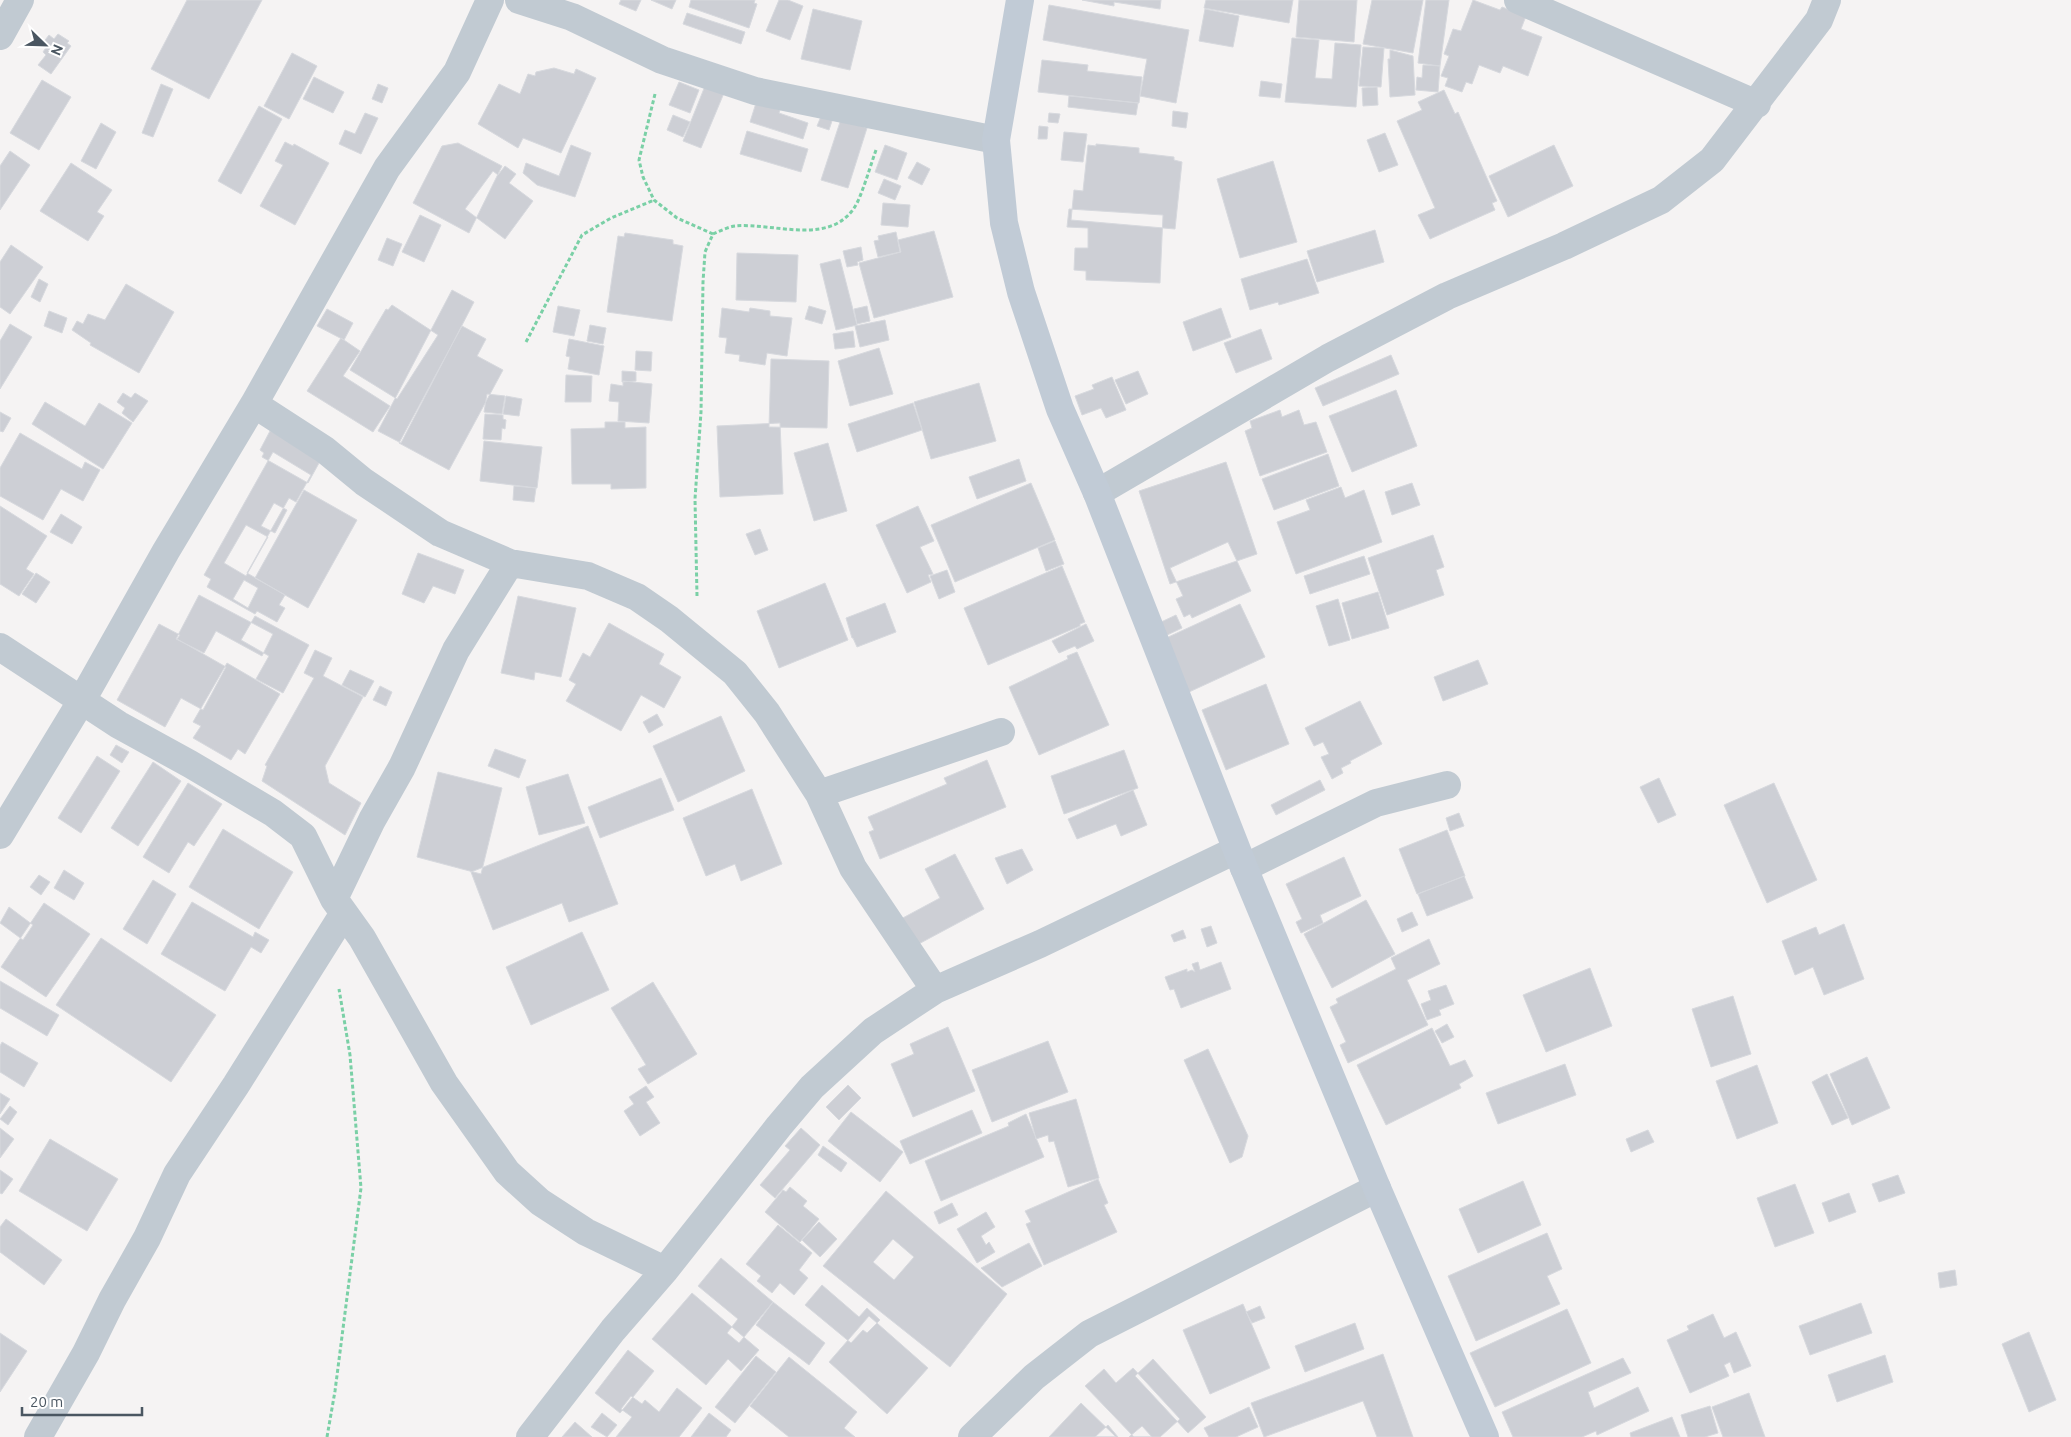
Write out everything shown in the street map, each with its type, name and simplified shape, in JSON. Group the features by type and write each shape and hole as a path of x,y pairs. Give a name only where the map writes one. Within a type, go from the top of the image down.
{"main road":[{"path":"1020,0 996,140 1004,224 1021,292 1060,409 1096,493 1240,859 1377,1188 1485,1437"}],"street":[{"path":"0,36 20,0"},
{"path":"0,835 82,700 166,551 254,404 387,168 457,72 490,0"},
{"path":"519,0 572,17 662,60 755,91 996,140"},
{"path":"1518,0 1757,104"},
{"path":"1096,493 1328,358 1447,296 1564,246 1660,200 1712,160 1757,104 1819,20 1826,0"},
{"path":"254,404 325,450 364,482 440,532 510,563 588,576 637,597 695,639 735,673 768,713 819,794 854,868 935,990"},
{"path":"38,1437 86,1353 112,1300 147,1238 177,1174 236,1085 339,906 372,820 406,758 456,650 510,563"},
{"path":"0,647 119,725 244,795 303,836 339,906 362,938 444,1083 507,1172 540,1202 586,1232 666,1270"},
{"path":"819,794 1001,732"},
{"path":"530,1437 612,1330 666,1270 812,1087 873,1031 935,990 1040,944 1376,803 1447,785"},
{"path":"972,1437 1034,1377 1090,1334 1377,1188"}],"path":[{"path":"662,60 639,160 643,177 654,200 677,218 713,234 734,226 794,231 835,226 848,216 858,202 887,118"},
{"path":"526,342 582,236 611,218 654,200"},
{"path":"695,639 697,578 694,499 701,412 703,282 705,252 713,234"},
{"path":"327,1437 361,1188 350,1056 338,987"}],"building":[{"path":"187,0 262,0 209,99 151,69"},
{"path":"621,0 641,0 636,11 619,4"},
{"path":"651,0 676,0 672,9"},
{"path":"691,0 755,0 754,3 757,4 749,28 689,7"},
{"path":"779,0 788,0 803,6 790,40 766,31"},
{"path":"1082,0 1161,0 1160,9 1114,2 1114,6"},
{"path":"1206,0 1293,0 1289,23 1204,8"},
{"path":"1299,0 1357,0 1354,42 1296,37"},
{"path":"1372,0 1423,0 1413,53 1363,44"},
{"path":"1426,0 1449,0 1440,66 1418,63"},
{"path":"1473,0 1500,10 1502,7 1526,16 1521,29 1542,37 1528,76 1503,66 1500,73 1479,65 1472,84 1466,82 1462,92 1445,86 1448,78 1441,76 1449,56 1444,54 1453,29 1461,31"},
{"path":"1049,5 1189,30 1176,103 1140,96 1147,59 1043,40"},
{"path":"813,9 862,21 850,70 801,59"},
{"path":"1205,9 1239,16 1233,47 1199,41"},
{"path":"687,13 745,32 741,44 683,24"},
{"path":"58,34 69,41 67,43 71,46 51,74 38,65 46,55 43,52 47,46 42,44 49,35 54,39"},
{"path":"1292,38 1319,40 1315,78 1332,79 1335,43 1361,45 1356,107 1285,102"},
{"path":"1363,47 1384,48 1381,87 1359,86"},
{"path":"1390,50 1413,56 1415,95 1390,97 1388,59 1390,59"},
{"path":"292,53 317,66 289,119 264,106"},
{"path":"1042,60 1088,65 1087,71 1142,77 1139,103 1038,92"},
{"path":"1423,65 1440,66 1438,92 1416,90 1417,77 1422,78"},
{"path":"554,68 574,74 576,69 596,78 561,153 523,138 518,148 478,124 499,84 520,94 528,74 535,76 536,72"},
{"path":"314,77 344,92 333,113 303,99"},
{"path":"42,80 71,97 39,150 10,133"},
{"path":"1261,81 1282,84 1280,98 1259,96"},
{"path":"679,82 699,90 690,113 669,105"},
{"path":"161,84 173,89 153,137 142,133"},
{"path":"378,84 388,88 382,103 372,99"},
{"path":"705,86 724,93 701,148 683,141"},
{"path":"1377,87 1378,105 1363,106 1362,88"},
{"path":"1444,90 1455,114 1458,112 1497,201 1492,203 1495,210 1430,239 1418,215 1435,208 1397,121 1422,110 1418,102"},
{"path":"1069,96 1138,103 1136,115 1068,107"},
{"path":"756,103 780,110 779,113 808,123 803,139 750,122"},
{"path":"259,106 282,119 241,194 218,181"},
{"path":"1173,111 1188,113 1186,128 1172,126"},
{"path":"365,113 378,118 361,154 339,144 345,130 355,134"},
{"path":"1049,113 1060,114 1058,123 1048,122"},
{"path":"822,114 833,118 829,130 817,126"},
{"path":"673,115 690,122 683,137 667,130"},
{"path":"841,119 867,128 848,188 821,180"},
{"path":"101,123 116,132 96,169 81,161"},
{"path":"1039,126 1048,127 1047,139 1038,139"},
{"path":"747,131 808,149 801,172 740,154"},
{"path":"1064,132 1087,134 1083,162 1061,160"},
{"path":"1385,133 1398,165 1379,172 1367,140"},
{"path":"285,142 293,146 294,144 329,163 295,225 260,206 283,165 275,161"},
{"path":"458,143 502,166 469,233 413,203 442,146"},
{"path":"1096,144 1139,148 1139,153 1174,157 1174,160 1182,162 1175,229 1071,220 1074,190 1083,191 1088,145 1096,146"},
{"path":"571,145 591,153 575,197 537,185 523,173 526,163 559,176"},
{"path":"885,145 907,153 897,180 875,172"},
{"path":"1554,145 1573,186 1508,217 1489,176"},
{"path":"10,151 30,165 0,210 0,166"},
{"path":"1273,161 1297,242 1240,258 1217,179"},
{"path":"917,162 930,169 922,185 908,178"},
{"path":"71,163 112,190 97,212 104,216 88,241 40,211"},
{"path":"505,166 516,174 509,183 533,201 505,239 465,209 493,171 498,175"},
{"path":"884,179 901,186 895,200 878,193"},
{"path":"883,203 910,205 908,227 881,225"},
{"path":"1069,209 1163,215 1160,283 1086,280 1086,271 1074,270 1075,248 1088,248 1088,228 1067,227"},
{"path":"420,215 441,225 424,262 402,252"},
{"path":"1375,230 1384,262 1317,282 1307,251"},
{"path":"934,231 953,297 874,318 859,263 901,252 898,240"},
{"path":"896,232 900,252 878,257 874,241 879,240 878,236"},
{"path":"625,233 673,240 673,244 683,246 672,321 607,312 618,236 624,237"},
{"path":"387,238 402,244 393,266 378,260"},
{"path":"11,245 43,267 10,314 0,307 0,262"},
{"path":"861,247 863,260 857,262 858,265 847,267 843,251"},
{"path":"737,253 798,255 796,302 736,300"},
{"path":"840,259 857,325 836,330 820,264"},
{"path":"1307,259 1319,293 1279,305 1278,302 1250,310 1241,279"},
{"path":"39,279 48,284 40,302 31,297"},
{"path":"126,284 174,312 139,373 90,345 91,343 72,330 77,321 83,324 88,314 105,320"},
{"path":"452,290 474,302 401,443 378,431"},
{"path":"392,305 438,335 397,399 350,370 386,309 388,310"},
{"path":"558,306 580,310 574,336 553,332"},
{"path":"809,306 826,311 822,324 805,319"},
{"path":"867,306 870,321 857,324 854,309"},
{"path":"722,308 749,312 750,308 770,311 770,316 792,318 787,356 767,353 765,365 739,361 740,355 725,353 727,338 719,337"},
{"path":"1221,308 1231,337 1193,351 1183,322"},
{"path":"327,309 353,323 344,340 317,326"},
{"path":"49,311 67,318 62,333 44,326"},
{"path":"885,320 889,340 860,347 855,326"},
{"path":"10,324 32,337 0,389 0,341"},
{"path":"590,325 606,328 603,344 587,341"},
{"path":"462,326 486,339 477,356 503,370 449,470 399,443"},
{"path":"1261,329 1272,359 1236,373 1224,343"},
{"path":"853,331 855,347 835,349 833,334"},
{"path":"341,338 360,351 343,376 390,406 373,432 307,391"},
{"path":"569,339 604,346 599,375 568,369 570,357 566,356"},
{"path":"879,348 893,394 850,406 838,361"},
{"path":"636,351 652,352 651,371 635,370"},
{"path":"1391,355 1399,374 1323,406 1315,388"},
{"path":"771,359 829,361 827,428 769,427"},
{"path":"622,371 636,372 636,381 622,382"},
{"path":"1138,371 1148,394 1126,404 1115,380"},
{"path":"566,375 592,376 591,402 565,402"},
{"path":"1112,377 1126,410 1106,418 1101,408 1082,415 1075,396 1094,389 1092,385"},
{"path":"623,381 652,384 649,423 618,421 619,402 609,401 611,384 623,386"},
{"path":"979,383 996,441 931,459 914,402"},
{"path":"1396,390 1417,446 1352,472 1329,416"},
{"path":"123,393 131,398 135,393 148,401 133,422 122,413 125,408 117,402"},
{"path":"487,394 505,396 502,414 484,412"},
{"path":"506,396 522,399 519,416 503,414"},
{"path":"45,402 85,426 99,403 132,423 103,469 32,424"},
{"path":"913,403 922,430 857,452 848,424"},
{"path":"1280,410 1282,417 1299,410 1304,425 1316,422 1327,452 1260,476 1245,431 1252,428 1250,421"},
{"path":"0,412 11,418 3,432 0,431"},
{"path":"485,414 503,415 503,419 506,420 505,429 502,428 501,440 483,439"},
{"path":"605,422 625,422 625,428 646,427 646,488 611,489 611,484 572,484 571,429 605,428"},
{"path":"780,423 783,494 720,497 717,426"},
{"path":"270,431 324,454 308,483 262,457 264,453 260,450"},
{"path":"20,433 82,469 85,462 100,470 83,501 61,489 43,520 0,496 0,468"},
{"path":"484,441 542,447 537,488 480,481"},
{"path":"828,443 847,511 814,521 794,453"},
{"path":"273,452 311,475 296,502 289,498 247,573 285,595 279,605 285,608 277,622 257,611 255,614 207,587 211,579 204,575"},
{"path":"1328,454 1339,486 1274,510 1262,479"},
{"path":"1019,459 1026,481 977,499 969,477"},
{"path":"1226,462 1257,554 1170,584 1139,491"},
{"path":"1031,483 1055,540 955,582 931,525"},
{"path":"1412,483 1420,505 1392,515 1385,492"},
{"path":"514,486 536,488 534,502 513,500"},
{"path":"1341,487 1345,498 1364,490 1382,542 1296,574 1277,522 1310,510 1306,500"},
{"path":"304,490 357,520 308,608 255,578"},
{"path":"274,503 287,510 275,533 261,526"},
{"path":"0,506 47,536 26,569 34,574 19,596 0,584"},
{"path":"918,506 934,541 920,547 933,574 928,575 931,582 907,593 876,525"},
{"path":"61,514 82,527 72,544 50,532"},
{"path":"246,525 268,537 246,576 224,563"},
{"path":"760,529 768,550 755,555 746,534"},
{"path":"1433,535 1444,567 1436,570 1444,595 1387,615 1368,558"},
{"path":"1055,541 1064,564 1046,571 1038,548"},
{"path":"1228,542 1251,591 1192,618 1190,614 1184,617 1176,599 1183,596 1170,568"},
{"path":"418,553 464,570 455,594 433,586 424,603 402,594"},
{"path":"1364,556 1370,574 1310,594 1304,576"},
{"path":"1062,566 1085,622 1080,624 1080,626 988,665 964,608"},
{"path":"947,570 955,592 939,599 930,576"},
{"path":"36,573 50,582 36,603 22,594"},
{"path":"244,580 258,588 248,608 233,599"},
{"path":"825,583 848,640 779,668 757,611"},
{"path":"1378,592 1389,628 1352,639 1342,603"},
{"path":"199,595 273,634 262,656 216,631 204,653 176,639"},
{"path":"518,596 576,608 561,677 535,672 534,680 501,673"},
{"path":"1338,599 1350,640 1329,646 1316,606"},
{"path":"885,603 896,632 857,647 846,618"},
{"path":"1240,604 1265,657 1189,692 1164,639"},
{"path":"1176,615 1182,628 1165,636 1159,623"},
{"path":"255,616 309,645 283,693 256,679 269,656 241,640"},
{"path":"609,623 664,654 659,664 681,677 664,708 641,695 621,731 566,701 576,684 569,680 583,653 590,657"},
{"path":"159,624 180,635 177,639 226,667 203,710 181,698 165,727 117,700"},
{"path":"1086,624 1094,641 1077,649 1075,646 1059,653 1052,641"},
{"path":"315,650 332,658 323,676 363,697 325,766 329,783 361,803 345,835 262,781 267,766 265,765 314,678 304,673"},
{"path":"1077,652 1109,725 1039,755 1009,687 1068,659 1067,656"},
{"path":"1478,660 1488,684 1443,701 1434,677"},
{"path":"227,663 280,694 245,754 238,749 231,760 193,738 201,726 193,722"},
{"path":"350,670 374,681 365,697 342,685"},
{"path":"1266,684 1289,744 1226,770 1202,710"},
{"path":"380,686 392,692 386,706 373,700"},
{"path":"1360,701 1382,744 1350,761 1351,763 1341,768 1343,773 1332,779 1321,757 1329,754 1323,742 1314,746 1305,728"},
{"path":"657,714 663,725 649,733 643,722"},
{"path":"721,716 745,771 678,802 653,746"},
{"path":"116,745 129,752 122,763 110,755"},
{"path":"495,749 526,760 519,778 488,766"},
{"path":"1124,750 1138,788 1064,814 1051,776"},
{"path":"97,756 120,771 81,833 58,818"},
{"path":"987,760 1006,807 880,859 869,832 874,830 868,817 947,784 944,778"},
{"path":"153,762 181,781 138,846 111,828"},
{"path":"438,772 502,788 481,874 417,857"},
{"path":"568,774 585,823 539,835 526,787"},
{"path":"661,778 674,810 600,838 588,807"},
{"path":"1659,778 1676,815 1658,823 1640,787"},
{"path":"1320,780 1325,790 1276,815 1271,805"},
{"path":"188,783 222,804 194,846 188,842 169,873 143,857"},
{"path":"1774,783 1817,880 1767,903 1724,805"},
{"path":"752,789 782,864 741,881 735,864 706,876 683,818"},
{"path":"1133,790 1147,825 1121,836 1116,824 1077,839 1068,819"},
{"path":"1459,813 1464,826 1450,831 1446,818"},
{"path":"588,826 618,904 569,922 562,903 493,930 471,872"},
{"path":"223,829 293,872 259,929 189,887"},
{"path":"1447,830 1465,876 1417,894 1399,849"},
{"path":"1022,849 1033,870 1007,884 995,858"},
{"path":"955,854 984,909 913,947 899,920 940,898 925,869"},
{"path":"1344,857 1361,896 1320,915 1323,923 1301,933 1296,922 1302,919 1286,884"},
{"path":"64,870 84,883 74,900 54,888"},
{"path":"39,875 50,882 41,895 30,887"},
{"path":"1464,876 1473,898 1427,916 1418,894"},
{"path":"153,880 176,894 147,944 123,929"},
{"path":"1366,900 1395,954 1332,988 1304,934"},
{"path":"192,902 253,937 255,932 269,940 261,953 251,947 225,991 161,954"},
{"path":"44,903 90,934 46,997 1,967"},
{"path":"9,907 33,925 23,940 0,923"},
{"path":"1412,912 1418,925 1402,932 1397,919"},
{"path":"1844,924 1864,979 1824,995 1813,967 1795,975 1782,941 1816,927 1819,935"},
{"path":"1211,926 1217,943 1207,947 1201,929"},
{"path":"1183,930 1186,938 1174,942 1171,935"},
{"path":"582,932 609,990 531,1025 506,967"},
{"path":"101,938 216,1015 171,1082 56,1005"},
{"path":"1429,939 1440,964 1407,980 1428,1025 1348,1063 1340,1045 1346,1042 1330,1007 1338,1003 1336,999 1396,969 1391,958"},
{"path":"1198,962 1200,970 1221,962 1231,989 1181,1008 1174,989 1170,990 1165,977 1187,969 1187,972 1192,970 1195,972 1192,964"},
{"path":"1590,968 1612,1026 1546,1052 1523,995"},
{"path":"0,981 59,1015 47,1036 0,1008"},
{"path":"653,982 697,1054 648,1084 638,1069 646,1065 611,1008"},
{"path":"1446,985 1454,1004 1439,1010 1441,1015 1427,1020 1421,1004 1431,1000 1428,991"},
{"path":"1733,996 1751,1054 1711,1067 1692,1009"},
{"path":"1447,1024 1454,1037 1442,1043 1435,1031"},
{"path":"948,1027 975,1091 913,1117 891,1064 914,1054 910,1044"},
{"path":"1432,1028 1450,1066 1465,1060 1473,1076 1459,1084 1461,1088 1386,1125 1357,1065"},
{"path":"1048,1041 1068,1092 992,1122 972,1070"},
{"path":"2,1042 38,1063 24,1087 0,1072 0,1046"},
{"path":"1208,1049 1248,1136 1242,1157 1230,1163 1184,1060"},
{"path":"1867,1057 1890,1108 1852,1125 1830,1074"},
{"path":"1565,1064 1576,1095 1498,1124 1486,1093"},
{"path":"1757,1065 1778,1123 1737,1139 1716,1081"},
{"path":"1827,1074 1848,1118 1832,1125 1812,1082"},
{"path":"848,1085 861,1098 839,1120 826,1107"},
{"path":"646,1086 654,1097 646,1102 660,1123 640,1136 624,1111 634,1104 629,1097"},
{"path":"0,1093 10,1099 0,1114"},
{"path":"1076,1099 1099,1178 1068,1187 1054,1141 1049,1142 1048,1135 1036,1139 1029,1113"},
{"path":"10,1106 17,1112 8,1125 0,1119"},
{"path":"972,1110 982,1133 910,1164 900,1141"},
{"path":"851,1112 903,1152 880,1182 828,1141"},
{"path":"1026,1114 1044,1157 941,1201 925,1161 1009,1126 1008,1123"},
{"path":"0,1128 14,1139 0,1158"},
{"path":"801,1128 820,1145 775,1198 760,1185 790,1150 785,1146"},
{"path":"1648,1130 1654,1142 1631,1152 1626,1139"},
{"path":"50,1139 118,1179 87,1231 19,1191"},
{"path":"823,1146 847,1163 841,1172 818,1155"},
{"path":"0,1170 13,1179 2,1194 0,1193"},
{"path":"1898,1175 1905,1193 1879,1202 1872,1184"},
{"path":"1098,1179 1108,1203 1104,1205 1117,1232 1044,1265 1026,1224 1031,1222 1025,1211"},
{"path":"1523,1181 1541,1225 1478,1253 1459,1209"},
{"path":"1795,1184 1814,1233 1775,1247 1757,1198"},
{"path":"790,1187 807,1201 803,1206 819,1219 800,1242 765,1212 783,1190 786,1192"},
{"path":"886,1191 1007,1294 950,1367 823,1266","holes":["893,1239 914,1257 894,1280 873,1262"]},
{"path":"1849,1193 1856,1212 1829,1222 1822,1203"},
{"path":"952,1203 958,1215 939,1224 934,1212"},
{"path":"986,1212 995,1227 981,1236 986,1245 989,1242 995,1252 977,1263 957,1229"},
{"path":"6,1219 62,1260 44,1285 0,1252 0,1227"},
{"path":"819,1222 837,1239 820,1257 802,1240"},
{"path":"778,1225 812,1253 799,1270 808,1278 794,1295 780,1283 772,1293 757,1281 761,1276 746,1264"},
{"path":"1547,1233 1562,1269 1547,1276 1560,1304 1476,1341 1448,1276"},
{"path":"1029,1243 1042,1266 1002,1287 981,1268"},
{"path":"721,1258 773,1302 739,1343 727,1333 738,1319 698,1286"},
{"path":"1955,1270 1957,1285 1940,1288 1938,1273"},
{"path":"822,1285 859,1317 867,1308 880,1320 867,1333 863,1330 851,1343 805,1305"},
{"path":"692,1293 759,1350 741,1371 728,1359 706,1385 652,1339"},
{"path":"773,1302 825,1343 809,1365 756,1325"},
{"path":"1861,1303 1872,1333 1810,1355 1799,1326"},
{"path":"1243,1304 1270,1368 1210,1394 1183,1330"},
{"path":"1260,1306 1265,1318 1252,1323 1246,1312"},
{"path":"1567,1309 1591,1363 1495,1407 1470,1353"},
{"path":"1713,1314 1724,1338 1736,1332 1751,1366 1734,1373 1730,1362 1724,1365 1729,1376 1690,1393 1667,1340 1689,1330 1687,1326"},
{"path":"869,1316 928,1368 887,1414 829,1362"},
{"path":"1355,1323 1364,1349 1305,1372 1295,1346"},
{"path":"2029,1332 2056,1400 2029,1412 2002,1344"},
{"path":"0,1333 27,1351 0,1392"},
{"path":"628,1350 654,1371 620,1413 595,1393"},
{"path":"1383,1354 1413,1437 1377,1437 1363,1401 1264,1437 1251,1403"},
{"path":"1885,1355 1893,1382 1837,1402 1828,1375"},
{"path":"756,1356 776,1372 735,1423 715,1407"},
{"path":"789,1357 857,1412 844,1428 855,1437 789,1437 750,1406"},
{"path":"1623,1358 1631,1373 1588,1392 1594,1408 1638,1387 1649,1411 1597,1435 1596,1431 1582,1437 1513,1437 1502,1412"},
{"path":"1153,1359 1206,1417 1188,1433 1135,1376"},
{"path":"1133,1368 1180,1419 1160,1437 1134,1437 1085,1386 1104,1369 1116,1383"},
{"path":"677,1388 702,1408 679,1437 616,1437 632,1417 621,1409 631,1396 642,1404 645,1400 659,1412"},
{"path":"1749,1393 1765,1437 1723,1437 1712,1407"},
{"path":"1081,1403 1116,1437 1049,1437"},
{"path":"1710,1406 1718,1433 1705,1437 1688,1437 1681,1415"},
{"path":"1249,1407 1258,1427 1236,1437 1209,1437 1204,1428"},
{"path":"602,1413 617,1425 607,1437 591,1427"},
{"path":"709,1413 731,1430 726,1437 691,1437"},
{"path":"1672,1417 1680,1437 1631,1437 1630,1433"},
{"path":"575,1422 592,1437 562,1437"},
{"path":"1108,1425 1118,1437 1095,1437"},
{"path":"1142,1426 1152,1437 1129,1437"}]}
